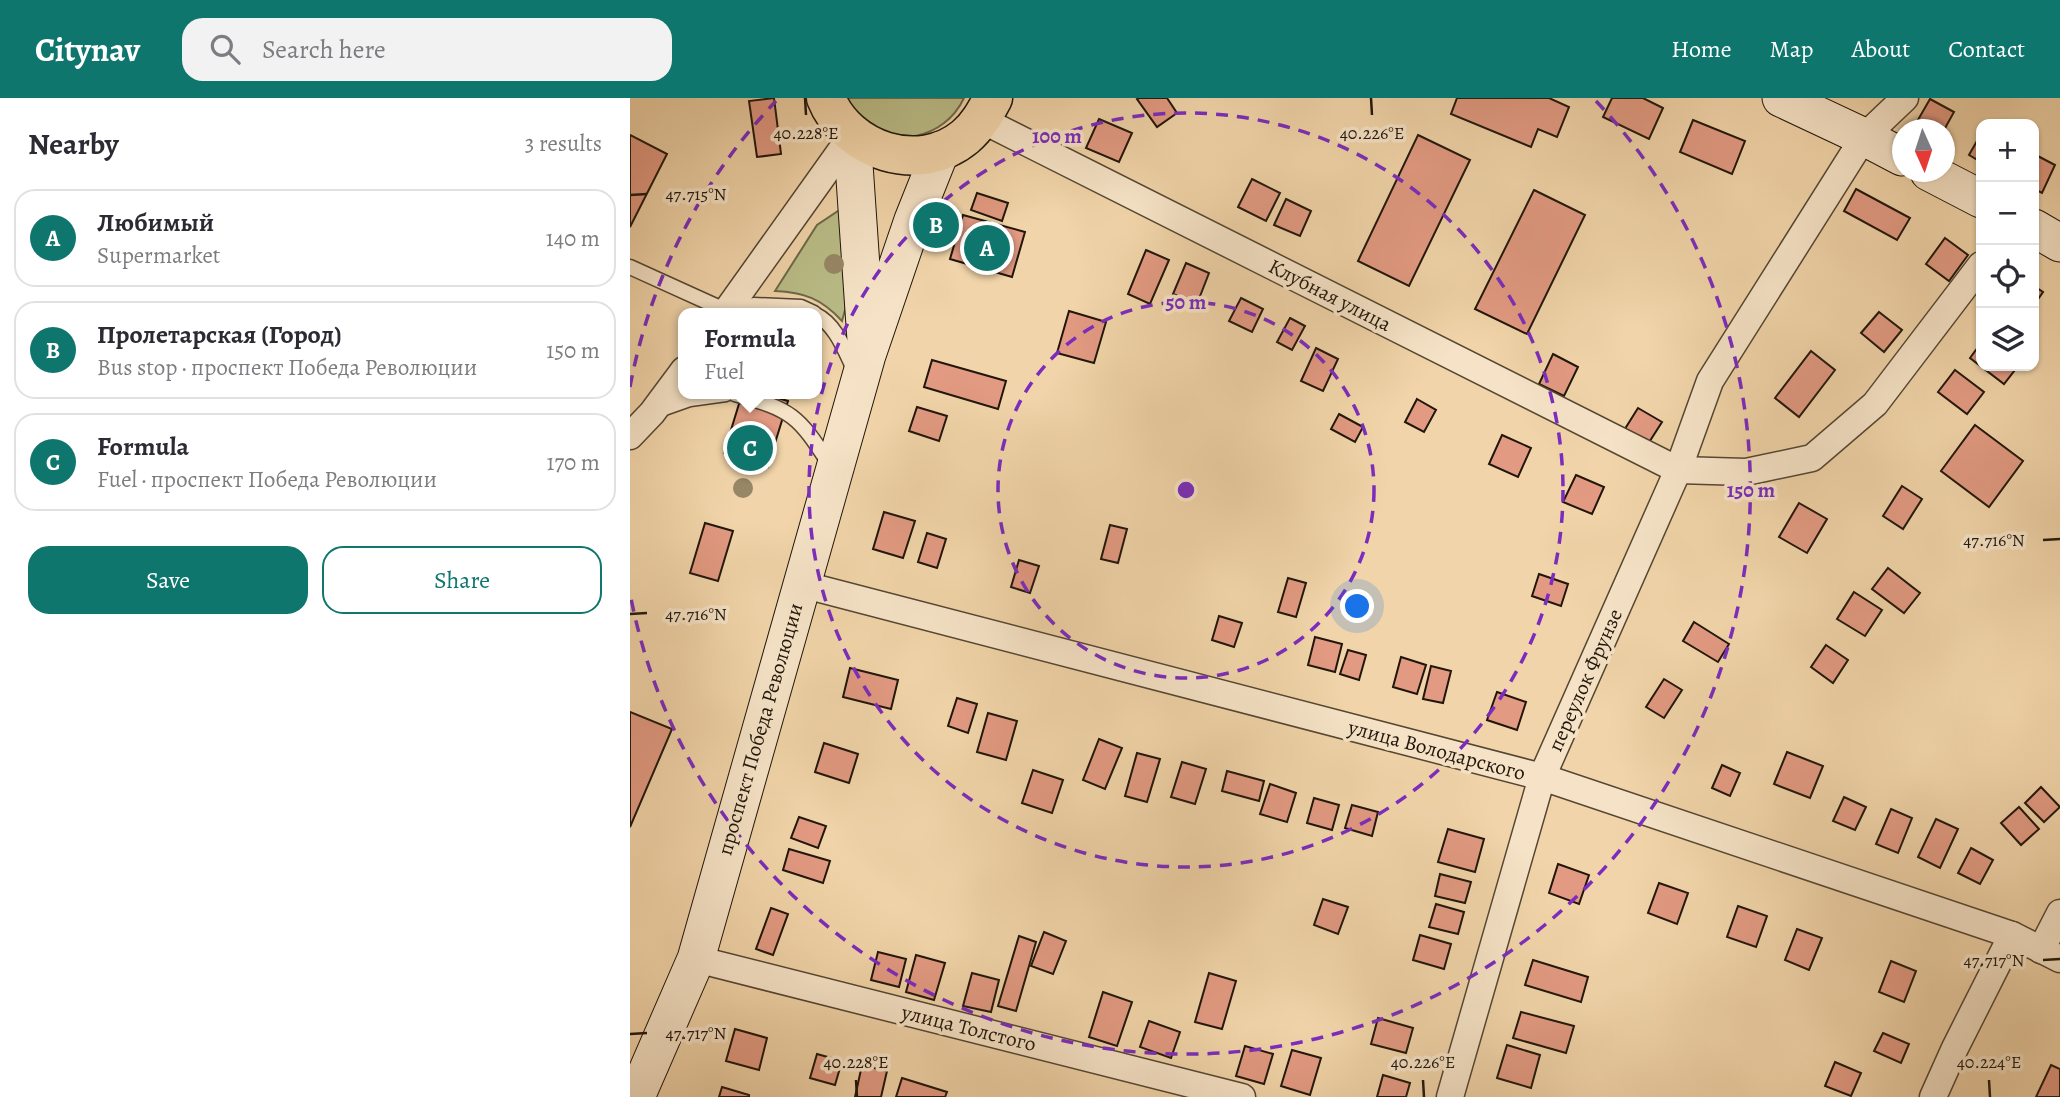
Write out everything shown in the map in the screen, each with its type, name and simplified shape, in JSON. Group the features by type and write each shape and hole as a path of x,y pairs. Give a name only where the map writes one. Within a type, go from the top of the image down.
{"main road":[{"path":"827,98 832,112 852,135 878,150 913,156 941,150 963,138 988,109"},
{"path":"1781,98 1892,152"},
{"name":"проспект Победа Революции","path":"852,135 863,367"},
{"name":"проспект Победа Революции","path":"636,1097 696,959 863,367 913,220 941,150"},
{"path":"1948,182 1976,196"},
{"path":"2039,231 2060,243"}],"street":[{"name":"переулок Фрунзе","path":"1450,1097 1542,777 1678,470 1710,382 1864,137 1905,98"},
{"name":"Клубная улица","path":"988,109 1678,470"},
{"path":"729,308 852,135"},
{"path":"1678,470 1746,471 1812,458 1875,404 1976,272"},
{"path":"630,436 652,413 678,378"},
{"name":"улица Володарского","path":"801,584 1542,777 2012,935 2051,955"},
{"path":"2051,955 2060,913"},
{"path":"1933,1097 2012,935"},
{"name":"улица Толстого","path":"696,959 1242,1097"}],"lane":[{"path":"630,267 717,308"},
{"path":"742,308 754,305 803,308"},
{"path":"822,318 863,367"},
{"path":"652,413 691,399"},
{"path":"753,399 771,404 795,416 834,470"}],"green space":[{"path":"846,98 964,98 944,123 916,136 901,137 871,127 856,115"},
{"path":"841,209 850,292 842,321 812,298 775,291 817,225"}],"building":[{"path":"774,98 781,154 757,157 749,101"},
{"path":"1167,98 1177,113 1157,127 1137,99"},
{"path":"1457,98 1549,98 1569,107 1557,137 1538,129 1531,147 1451,114"},
{"path":"1612,98 1643,98 1663,108 1649,139 1603,117"},
{"path":"1930,99 1954,112 1950,119 1918,119"},
{"path":"1099,119 1132,133 1119,162 1086,148"},
{"path":"1693,120 1745,141 1732,174 1680,152"},
{"path":"630,135 667,154 630,227"},
{"path":"1418,135 1470,160 1409,286 1358,261"},
{"path":"1976,143 1976,159 1969,155"},
{"path":"2039,157 2055,165 2042,193 2039,192"},
{"path":"1252,179 1280,193 1266,221 1238,207"},
{"path":"1856,189 1910,218 1897,240 1844,211"},
{"path":"1534,190 1585,215 1527,334 1475,309"},
{"path":"977,193 1008,203 1002,221 971,210"},
{"path":"1286,199 1311,211 1300,236 1274,225"},
{"path":"963,215 1025,232 1012,277 950,259"},
{"path":"1945,238 1968,255 1949,281 1926,264"},
{"path":"1146,250 1169,260 1150,304 1128,294"},
{"path":"1186,263 1209,273 1197,304 1173,294"},
{"path":"1241,298 1263,309 1252,332 1229,321"},
{"path":"1069,311 1106,322 1094,363 1057,353"},
{"path":"1879,312 1902,330 1884,352 1861,333"},
{"path":"1290,318 1305,326 1292,350 1277,342"},
{"path":"1316,348 1338,359 1323,391 1301,381"},
{"path":"1976,350 1976,363 1970,358"},
{"path":"1811,351 1835,370 1799,417 1775,398"},
{"path":"1553,354 1578,367 1564,396 1539,384"},
{"path":"932,360 1006,381 998,409 924,387"},
{"path":"1955,370 1984,392 1967,414 1938,392"},
{"path":"1987,371 2014,371 2004,384"},
{"path":"740,399 788,401 775,443 731,430"},
{"path":"1417,399 1436,410 1424,432 1405,422"},
{"path":"917,407 947,416 939,441 909,431"},
{"path":"1638,408 1662,422 1646,447 1623,432"},
{"path":"1339,414 1363,427 1355,442 1331,429"},
{"path":"1975,425 2023,461 1989,507 1941,471"},
{"path":"731,430 775,443 768,467 724,453"},
{"path":"1502,435 1531,448 1518,477 1489,464"},
{"path":"1576,475 1604,487 1592,514 1563,502"},
{"path":"1902,486 1922,499 1903,529 1883,516"},
{"path":"1799,503 1827,519 1807,553 1779,537"},
{"path":"884,512 915,521 903,558 873,549"},
{"path":"705,523 733,531 718,581 690,573"},
{"path":"1110,525 1127,529 1118,563 1101,559"},
{"path":"927,533 946,539 937,568 918,562"},
{"path":"1019,560 1039,566 1030,593 1011,587"},
{"path":"1888,568 1920,593 1904,613 1872,589"},
{"path":"1539,574 1568,584 1561,606 1532,596"},
{"path":"1288,578 1306,583 1296,617 1278,612"},
{"path":"1854,592 1882,610 1865,636 1837,619"},
{"path":"1219,616 1242,623 1234,647 1212,640"},
{"path":"1694,622 1729,644 1718,662 1683,641"},
{"path":"1315,637 1342,644 1335,672 1308,665"},
{"path":"1826,645 1848,660 1833,683 1811,667"},
{"path":"1348,650 1366,655 1359,680 1340,674"},
{"path":"1401,657 1426,665 1417,694 1393,687"},
{"path":"1431,666 1451,671 1443,703 1423,699"},
{"path":"850,668 898,680 891,709 843,697"},
{"path":"1664,679 1682,690 1664,718 1646,707"},
{"path":"1497,692 1526,702 1517,730 1487,720"},
{"path":"957,698 977,704 968,733 948,726"},
{"path":"630,712 672,729 630,827"},
{"path":"988,713 1017,721 1006,760 977,752"},
{"path":"1099,739 1122,748 1105,789 1083,780"},
{"path":"824,743 858,754 849,783 815,772"},
{"path":"1787,752 1823,766 1810,798 1774,784"},
{"path":"1137,753 1160,759 1147,802 1125,796"},
{"path":"1182,762 1206,769 1195,804 1171,797"},
{"path":"1722,765 1740,773 1730,796 1712,788"},
{"path":"1033,770 1063,780 1052,813 1022,803"},
{"path":"1227,771 1264,781 1259,801 1222,791"},
{"path":"1270,784 1296,793 1287,822 1260,814"},
{"path":"2041,787 2060,807 2044,822 2025,803"},
{"path":"1844,797 1866,807 1855,830 1833,821"},
{"path":"1314,798 1339,805 1332,830 1307,823"},
{"path":"1352,805 1378,812 1372,836 1345,828"},
{"path":"2019,807 2039,829 2021,845 2001,823"},
{"path":"1891,809 1912,818 1898,853 1876,844"},
{"path":"799,817 826,826 818,848 791,838"},
{"path":"1936,819 1958,829 1940,868 1918,857"},
{"path":"1448,829 1484,839 1475,872 1438,862"},
{"path":"1971,848 1993,860 1980,884 1958,873"},
{"path":"789,849 830,861 823,883 783,870"},
{"path":"1558,864 1589,875 1579,904 1549,893"},
{"path":"1440,874 1471,882 1465,903 1435,896"},
{"path":"1659,883 1688,893 1677,924 1648,913"},
{"path":"1323,899 1348,907 1338,934 1314,925"},
{"path":"1436,904 1464,912 1458,934 1429,927"},
{"path":"1738,906 1767,916 1756,947 1727,937"},
{"path":"771,908 788,914 773,955 756,949"},
{"path":"1797,929 1822,938 1809,970 1785,960"},
{"path":"1044,932 1066,941 1053,974 1031,966"},
{"path":"1420,935 1451,944 1444,969 1413,960"},
{"path":"1019,936 1036,942 1016,1011 998,1006"},
{"path":"878,952 906,959 899,987 871,980"},
{"path":"916,955 945,963 934,1000 906,992"},
{"path":"1533,960 1588,977 1581,1002 1525,985"},
{"path":"1891,961 1916,971 1904,1002 1879,992"},
{"path":"972,973 999,980 991,1012 963,1006"},
{"path":"1209,973 1236,981 1222,1029 1195,1022"},
{"path":"1103,992 1132,1002 1117,1046 1089,1037"},
{"path":"1521,1012 1574,1026 1566,1053 1513,1038"},
{"path":"1378,1018 1413,1028 1406,1053 1371,1044"},
{"path":"1149,1021 1180,1032 1171,1058 1140,1047"},
{"path":"735,1029 767,1038 759,1070 726,1061"},
{"path":"1883,1033 1909,1044 1901,1063 1874,1051"},
{"path":"1507,1045 1540,1055 1531,1088 1497,1078"},
{"path":"1245,1046 1273,1054 1264,1084 1236,1076"},
{"path":"1292,1050 1321,1058 1310,1095 1281,1086"},
{"path":"817,1054 842,1061 835,1085 810,1078"},
{"path":"1835,1062 1861,1073 1851,1096 1825,1086"},
{"path":"862,1065 887,1071 881,1097 855,1097"},
{"path":"2051,1065 2060,1069 2060,1097 2036,1097"},
{"path":"1383,1075 1410,1083 1406,1097 1377,1097"},
{"path":"902,1078 947,1092 945,1097 896,1097"},
{"path":"722,1087 749,1095 749,1097 719,1097"}],"place":[{"name":"Пролетарская (Город)","path":"936,225"},
{"name":"Любимый","path":"987,248"},
{"name":"Formula","path":"750,448"}]}
